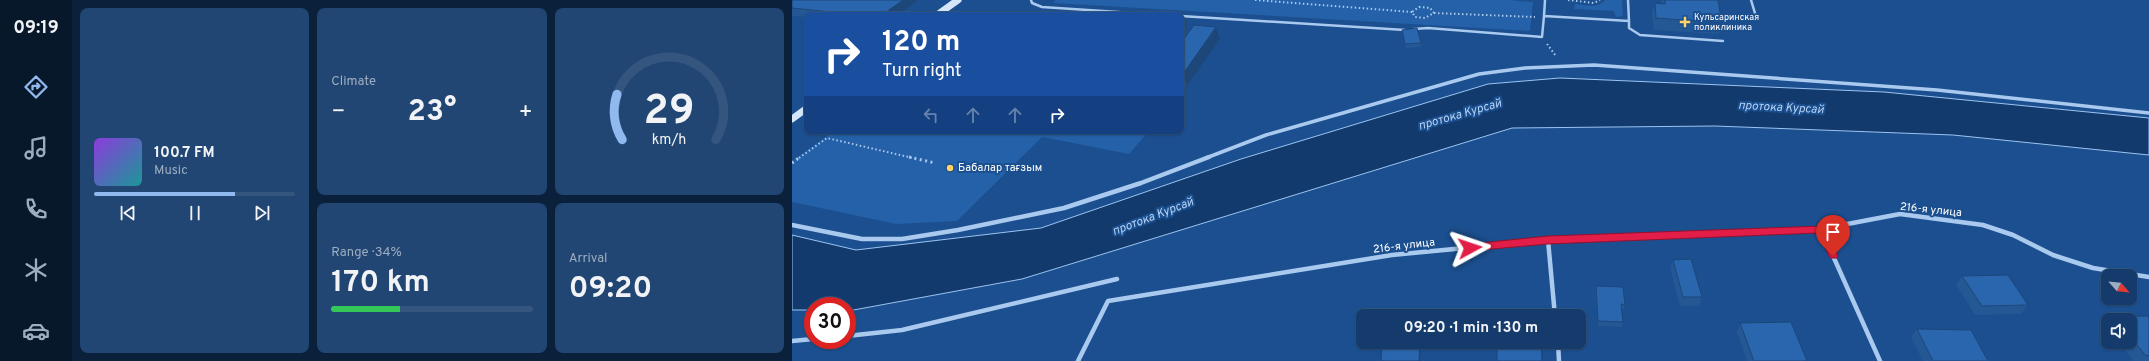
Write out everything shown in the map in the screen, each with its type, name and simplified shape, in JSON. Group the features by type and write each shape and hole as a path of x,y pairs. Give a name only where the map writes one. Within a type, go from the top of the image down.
{"street":[{"path":"941,12 958,0"},
{"path":"792,225 862,239 902,239 958,230 1064,208 1141,183 1266,135 1479,74 1525,68 1602,66 1937,90 2149,113"},
{"path":"792,119 804,110"},
{"name":"216-я улица","path":"1078,361 1108,301 1392,255 1548,240 1822,229 1900,214 1983,224 2013,235 2053,256 2093,268 2149,277"},
{"path":"1822,229 1880,361"},
{"path":"1548,240 1554,309"},
{"path":"856,335 902,330 1117,279"},
{"path":"792,341 804,340"},
{"path":"1558,349 1559,361"}],"lane":[{"path":"1031,0 1042,7 1118,12"},
{"path":"1184,16 1395,31 1428,28 1542,37 1545,0"},
{"path":"1628,0 1629,28 1640,35 1723,41"},
{"path":"1751,0 1757,20"},
{"path":"1544,16 1629,21"}],"path":[{"path":"1254,0 1412,12 1416,8 1423,6 1430,8 1434,13"},
{"path":"1568,0 1587,0 1594,2 1600,0"},
{"path":"1412,12 1415,17 1422,18 1431,16 1434,13 1544,16"},
{"path":"1542,37 1557,57 1574,66"},
{"path":"792,163 827,138 935,163"}],"shaded area":[{"path":"1056,0 1508,0 1533,2 1530,31 1053,3"},
{"path":"1605,0 1622,0 1623,16 1616,17 1614,11 1574,9 1575,4 1587,6 1599,5"},
{"path":"830,134 1146,134 1129,154 1042,137 957,221 896,224 792,202 792,161"}],"water":[{"name":"протока Курсай","path":"1560,78 1884,92 2149,118 2149,155 1953,135 1715,126 1512,128 1022,279 856,310 856,297 804,297 804,310 792,310 792,235 856,250 1041,228 1241,159 1488,84"}],"building":[{"path":"792,0 903,0 886,12 831,12 792,8"},
{"path":"1665,0 1718,0 1722,23 1656,18 1655,3 1665,4"},
{"path":"1194,25 1216,27 1184,73 1184,39"},
{"path":"1417,28 1421,43 1405,44 1402,30"},
{"path":"1691,259 1702,297 1683,297 1673,260"},
{"path":"2008,275 2028,305 1982,306 1962,276"},
{"path":"1596,286 1623,287 1625,305 1621,304 1623,322 1598,321"},
{"path":"2137,316 2147,316 2149,318 2149,355 2146,356 2137,345"},
{"path":"1791,322 1807,361 1754,361 1740,323"},
{"path":"1917,329 1971,330 1988,361 1933,361"},
{"path":"1382,349 1420,349 1419,361 1381,361"},
{"path":"1497,349 1541,349 1542,361 1497,361"}],"place":[{"name":"Кульсаринская поликлиника","path":"1685,22"},
{"name":"Бабалар тағзым","path":"950,168"}],"route":[{"path":"1470,248 1548,240 1822,229 1833,256"}]}
